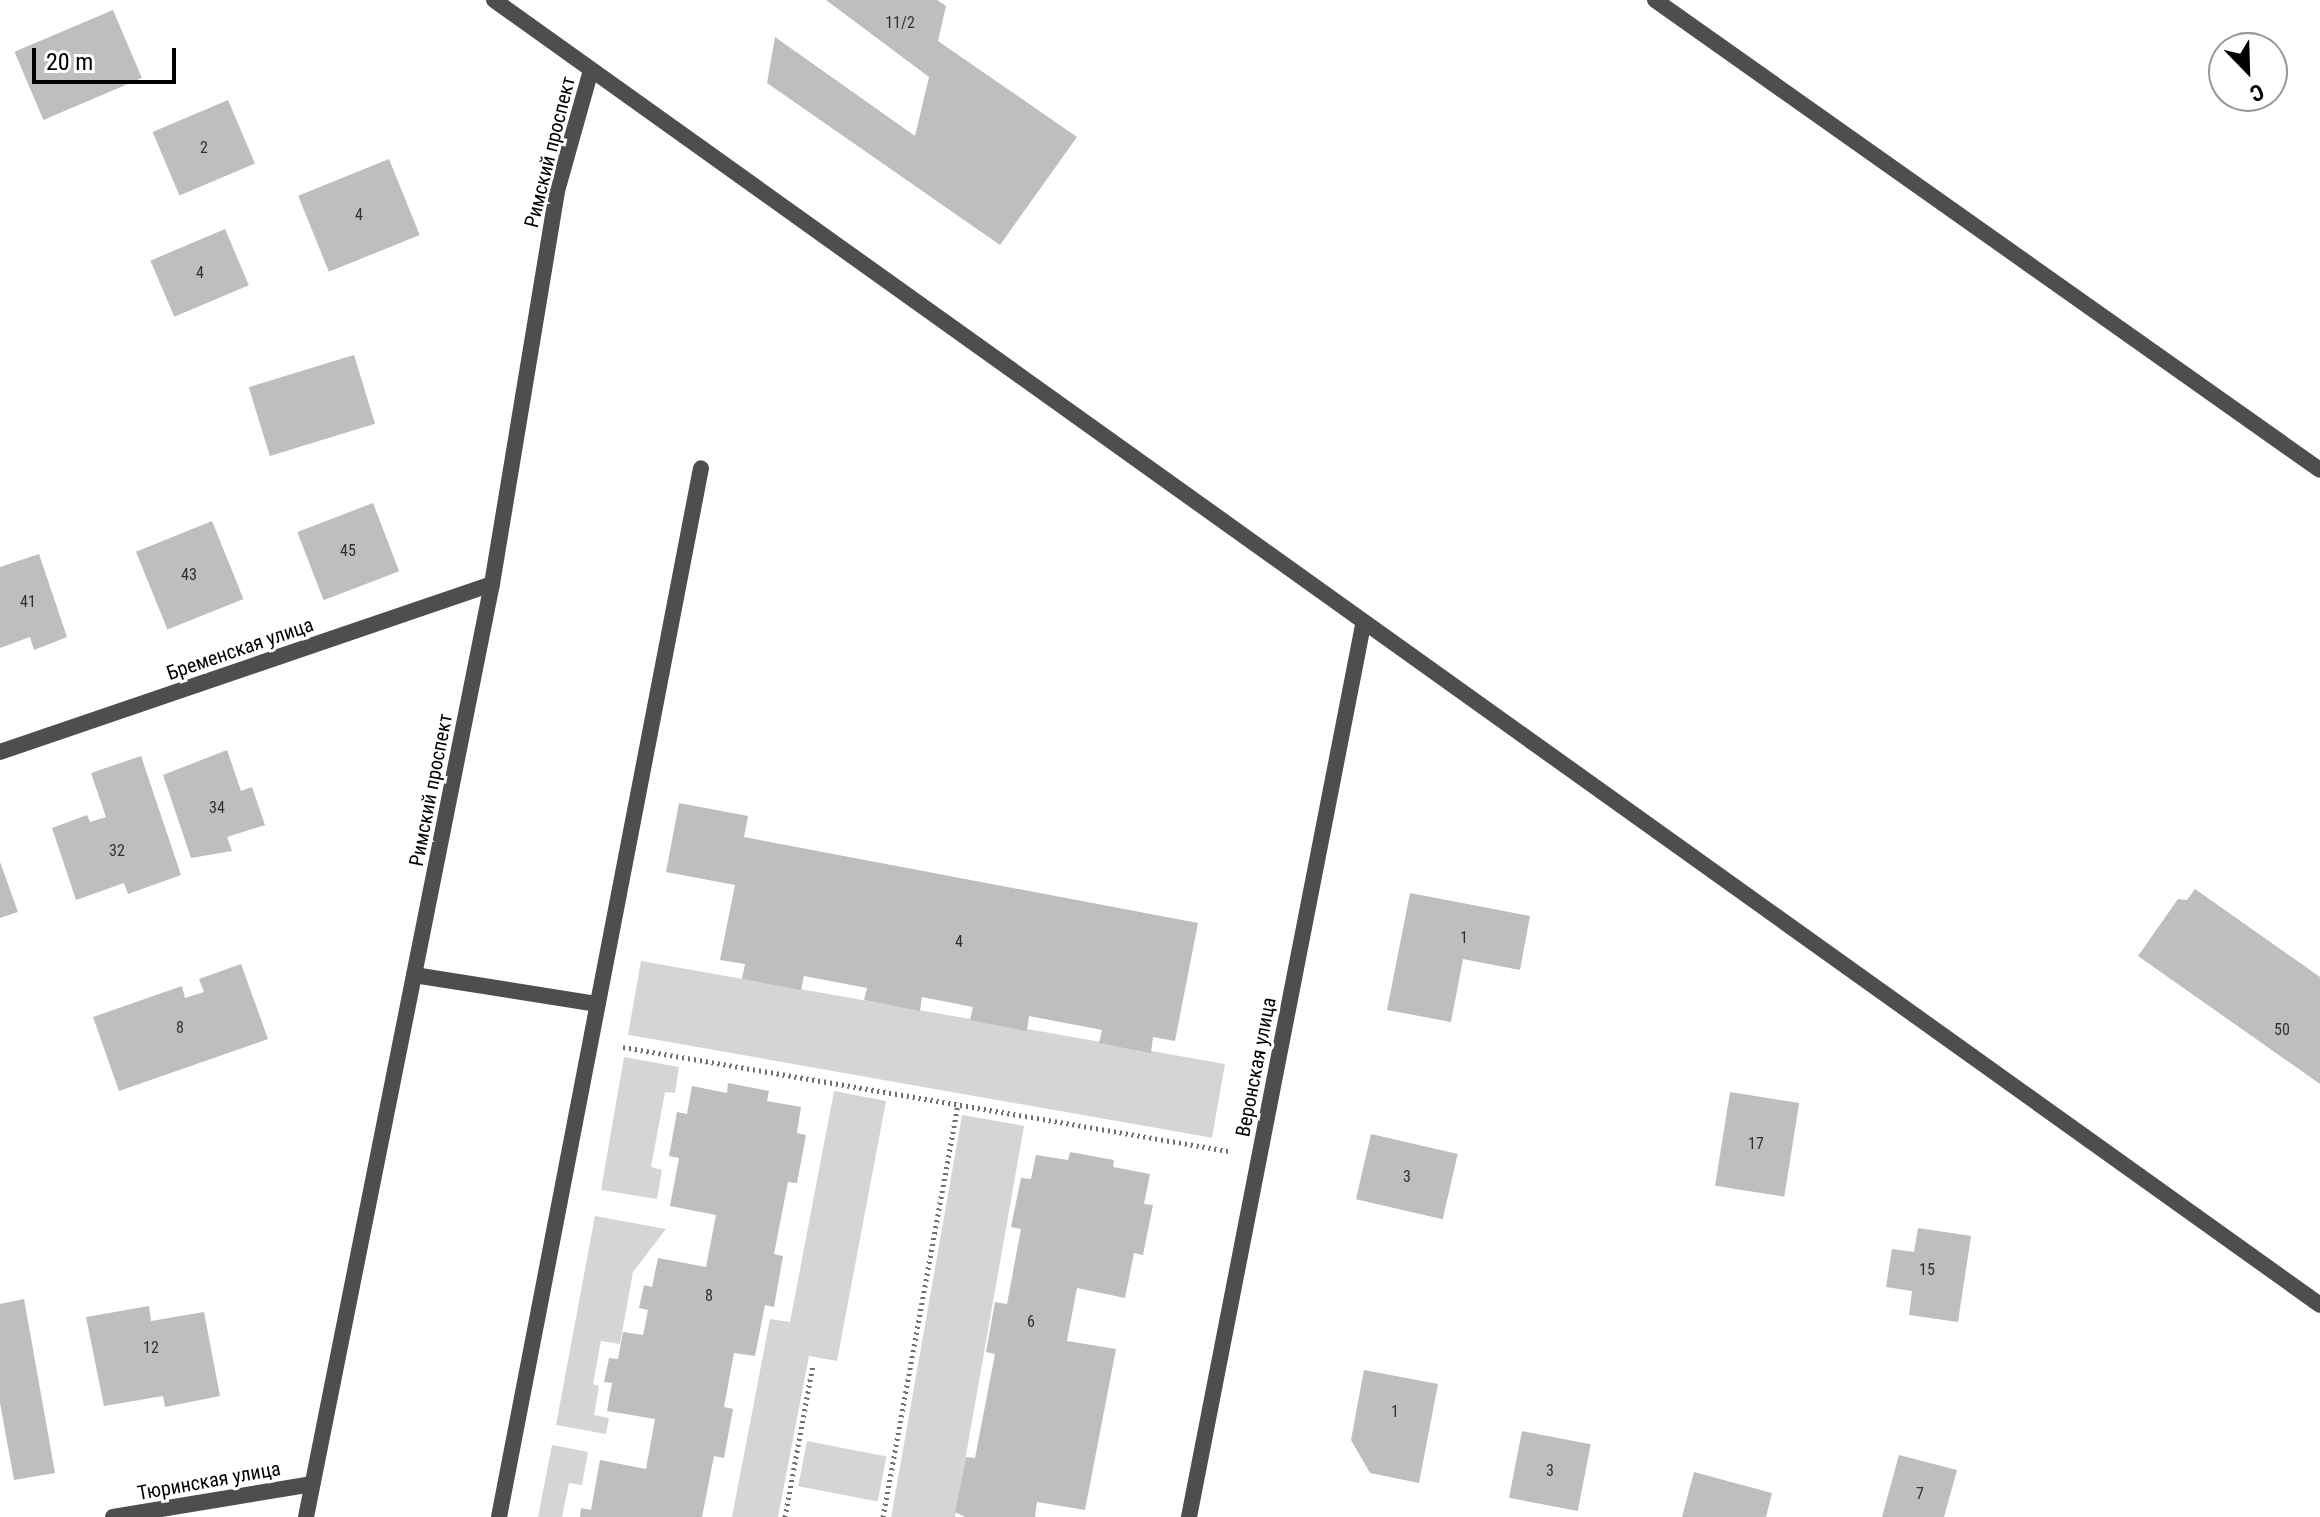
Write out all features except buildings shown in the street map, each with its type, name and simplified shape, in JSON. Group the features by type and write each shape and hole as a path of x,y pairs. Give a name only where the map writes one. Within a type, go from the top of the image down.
{"street":[{"path":"494,0 1363,625 2320,1305"},
{"path":"1655,0 2320,470"},
{"name":"Римский проспект","path":"306,1517 492,584 557,191 591,70"},
{"path":"499,1517 701,468"},
{"name":"Бременская улица","path":"0,752 492,584"},
{"name":"Веронская улица","path":"1189,1517 1363,625"},
{"path":"414,975 598,1004"},
{"name":"Тюринская улица","path":"113,1517 312,1484"}],"path":[{"path":"590,1041 1259,1157"},
{"path":"883,1517 958,1105"},
{"path":"785,1517 813,1365"}],"shaded area":[{"path":"641,961 1225,1064 1212,1138 628,1035"},
{"path":"624,1057 679,1067 675,1093 665,1092 651,1167 662,1170 657,1199 601,1190"},
{"path":"834,1091 886,1101 837,1361 809,1356 778,1517 732,1517 770,1319 790,1322"},
{"path":"962,1115 1024,1126 955,1517 891,1517"},
{"path":"595,1216 666,1229 633,1272 620,1344 601,1341 593,1384 599,1386 594,1415 609,1418 606,1434 556,1425"},
{"path":"807,1441 887,1456 878,1502 798,1486"},
{"path":"552,1445 588,1452 582,1485 569,1483 562,1517 538,1517"}]}
